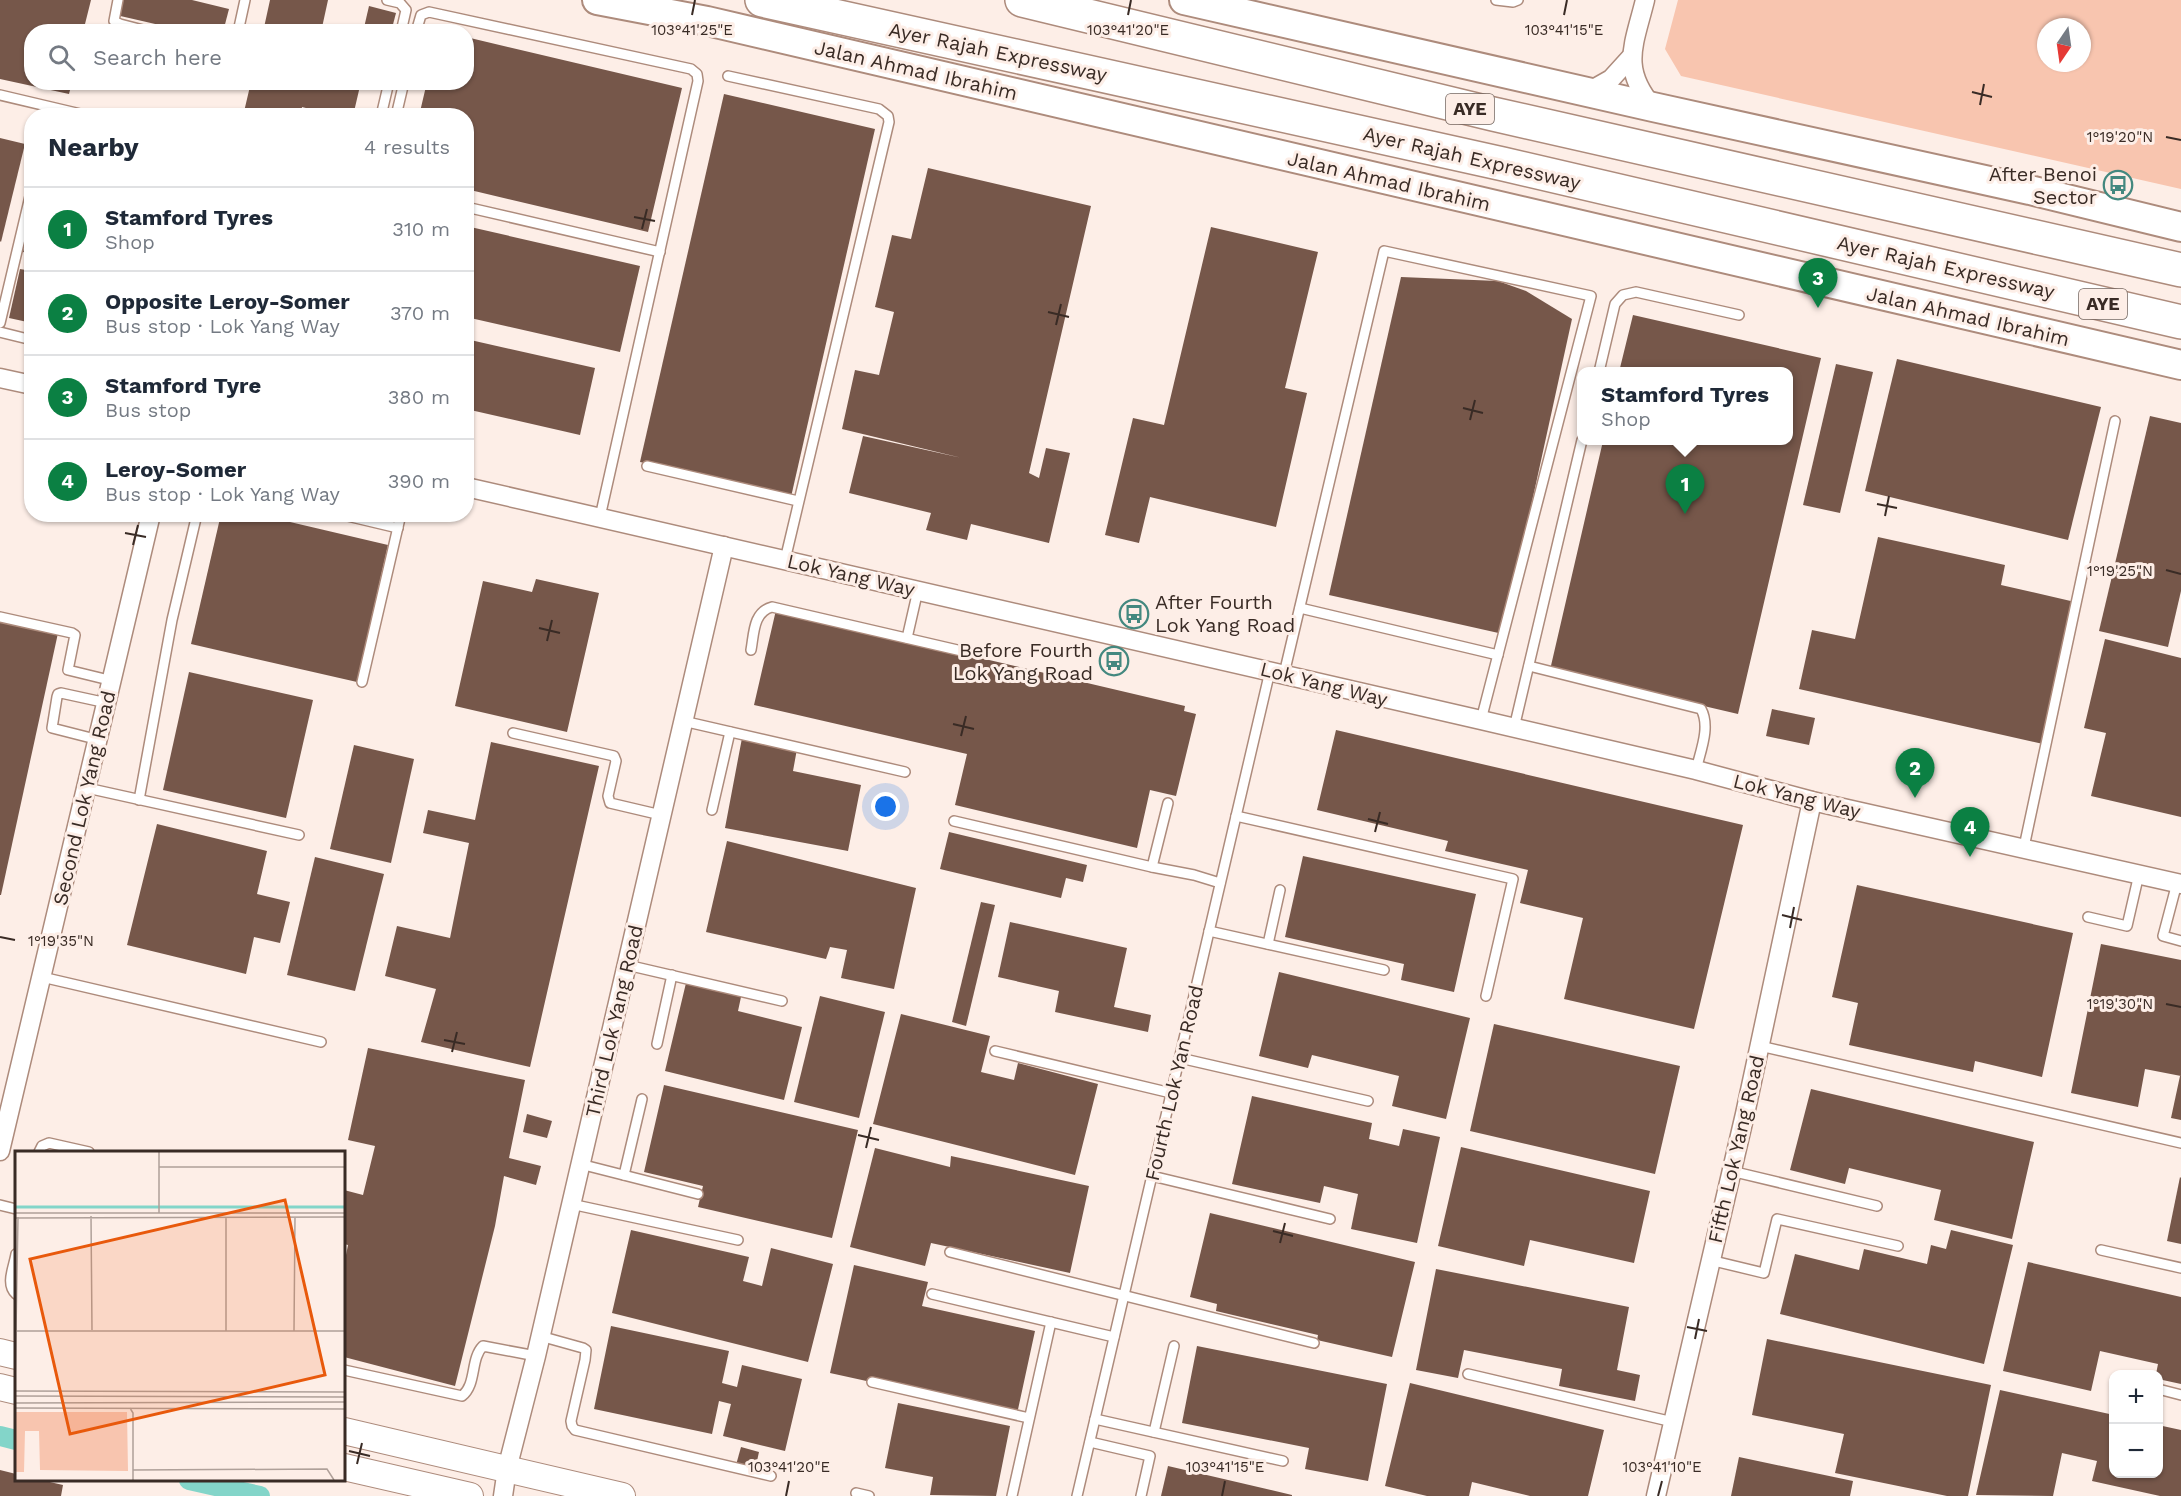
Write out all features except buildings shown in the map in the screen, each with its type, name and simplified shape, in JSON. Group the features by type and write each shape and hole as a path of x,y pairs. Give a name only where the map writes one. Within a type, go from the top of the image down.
{"highway":[{"name":"Ayer Rajah Expressway","path":"762,0 1491,162 2181,322"},
{"name":"AYE","path":"1022,0 1504,117 2181,270"}],"main road":[{"name":"Jalan Ahmad Ibrahim","path":"597,0 707,21 2181,365"},
{"path":"1184,0 2038,192 2181,227"},
{"path":"0,1352 15,1356"},
{"path":"0,1388 15,1391"},
{"path":"345,1431 622,1496"},
{"path":"345,1467 470,1496"}],"street":[{"path":"1645,0 1631,57 1637,84 1653,107"},
{"path":"1588,92 1611,79 1631,57"},
{"path":"0,378 24,383"},
{"name":"Lok Yang Way","path":"474,489 1696,770 1812,801 2179,883"},
{"name":"Second Lok Yang Road","path":"0,1151 149,522"},
{"name":"Third Lok Yang Road","path":"503,1496 507,1469 536,1356 724,546"},
{"name":"Fifth Lok Yang Road","path":"1656,1496 1760,1046 1812,801"}],"lane":[{"path":"118,0 114,21 120,24"},
{"path":"240,24 245,0"},
{"path":"387,0 404,6 406,10 403,24"},
{"path":"1496,0 1513,2 1518,0"},
{"path":"418,24 421,15 429,12 695,71 698,81 600,517"},
{"path":"728,76 879,109 888,116 889,122 785,560"},
{"path":"383,108 387,90"},
{"path":"398,108 402,90"},
{"path":"0,95 40,108"},
{"path":"474,209 660,252"},
{"path":"0,323 24,220"},
{"name":"Fourth Lok Yan Road","path":"1077,1496 1236,816 1277,673 1300,608 1384,251 1591,296 1498,655"},
{"path":"1600,367 1615,304 1623,295 1636,292 1739,315"},
{"path":"0,332 24,338"},
{"path":"2024,847 2115,421"},
{"path":"1514,728 1581,445"},
{"path":"647,466 798,501"},
{"path":"139,800 172,620 195,522"},
{"path":"373,522 398,528"},
{"path":"362,682 399,522"},
{"path":"907,638 918,590"},
{"path":"751,650 758,616 769,607 776,607 966,652"},
{"path":"1300,608 1498,655 1481,720"},
{"path":"0,617 72,633 75,635 68,670 112,681"},
{"path":"1529,666 1701,709 1705,717 1705,727 1696,770"},
{"path":"99,740 52,728 57,697 61,693 107,703"},
{"path":"683,721 905,772"},
{"path":"712,810 730,732"},
{"path":"513,733 614,756 616,761 608,796 610,803 661,815"},
{"path":"87,788 299,835"},
{"path":"1152,867 1168,803"},
{"path":"1236,816 1513,879 1486,996"},
{"path":"954,821 1194,875 1220,883"},
{"path":"2088,917 2127,926 2139,874"},
{"path":"2179,883 2163,936 2181,941"},
{"path":"1268,944 1280,890"},
{"path":"1209,930 1384,970"},
{"path":"627,965 782,1001"},
{"path":"657,1044 672,975"},
{"path":"42,977 321,1042"},
{"path":"1760,1046 2181,1143"},
{"path":"995,1052 1171,1093"},
{"path":"1180,1058 1368,1101"},
{"path":"624,1175 642,1099"},
{"path":"40,1151 42,1146 49,1143 85,1151"},
{"path":"580,1164 698,1194"},
{"path":"1731,1171 1877,1206"},
{"path":"1152,1176 1330,1219"},
{"path":"571,1204 738,1240"},
{"path":"0,1205 15,1209"},
{"path":"1710,1260 1764,1273 1777,1219 1898,1246"},
{"path":"2101,1250 2181,1268"},
{"path":"950,1252 1314,1343"},
{"path":"15,1258 10,1281 15,1293"},
{"path":"932,1294 1114,1337"},
{"path":"1012,1496 1051,1322"},
{"path":"540,1336 586,1350 571,1421 575,1430 771,1476"},
{"path":"345,1370 462,1396 469,1388 477,1353 483,1346 536,1356"},
{"path":"1154,1432 1174,1346"},
{"path":"1468,1374 1673,1422"},
{"path":"872,1382 1029,1418"},
{"path":"2163,1390 2181,1395"},
{"path":"1095,1419 1283,1461"},
{"path":"1090,1442 1150,1456 1141,1496"},
{"path":"856,1493 869,1496"}],"shaded area":[{"path":"1678,0 2181,0 2181,189 1681,76 1665,49"}],"waterway":[{"path":"0,1436 15,1440"},
{"path":"193,1481 260,1496"}],"place":[{"name":"After Benoi Sector","path":"2118,185"},
{"name":"Stamford Tyre","path":"1818,308"},
{"name":"Stamford Tyres","path":"1685,514"},
{"name":"After Fourth Lok Yang Road","path":"1134,614"},
{"name":"Before Fourth Lok Yang Road","path":"1114,661"},
{"name":"Opposite Leroy-Somer","path":"1915,798"},
{"name":"Leroy-Somer","path":"1970,857"}]}
